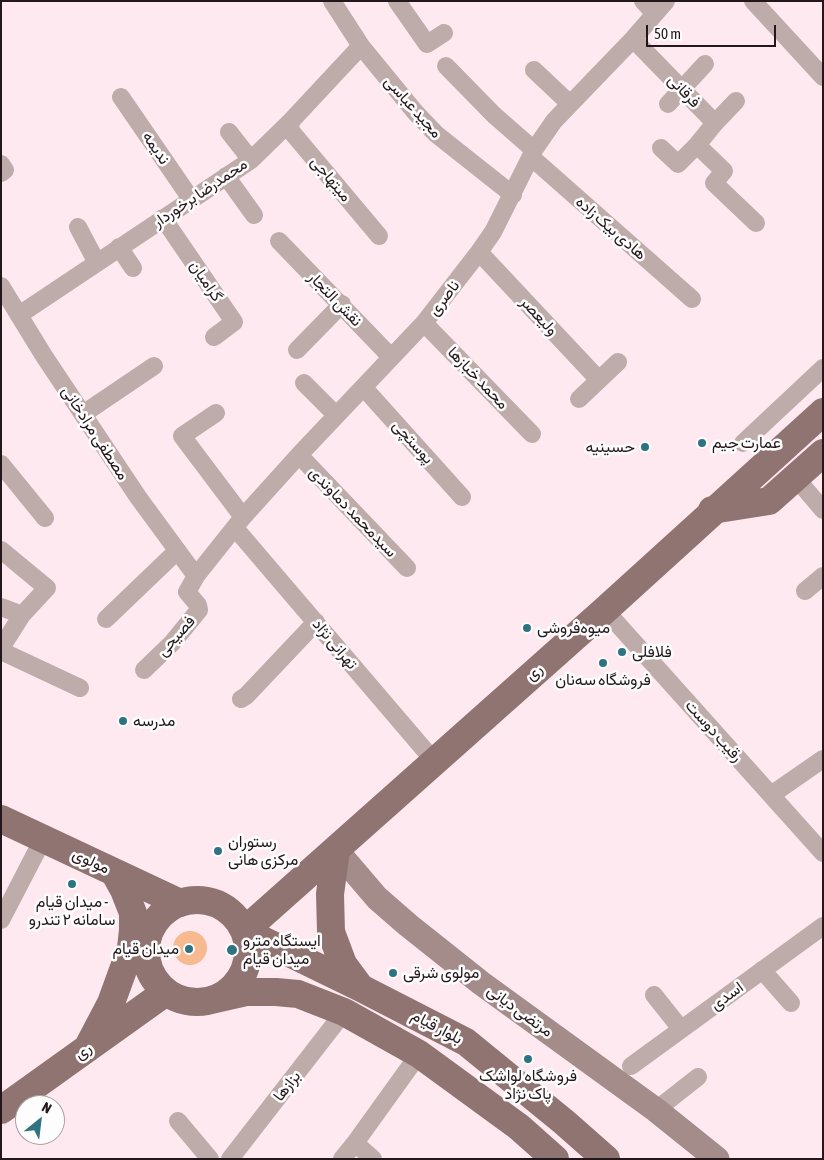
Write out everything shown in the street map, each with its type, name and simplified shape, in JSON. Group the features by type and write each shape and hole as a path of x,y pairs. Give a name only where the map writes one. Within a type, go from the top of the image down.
{"main road":[{"name":"ری","path":"244,931 434,760 605,610 712,510 823,412"},
{"path":"712,510 769,501 823,453"},
{"name":"مولوی","path":"1,820 180,903"},
{"path":"336,850 330,894 331,932 343,964 361,988 353,990 347,996 344,1012"},
{"path":"87,1048 110,1003 131,948 133,913 124,890 114,872"},
{"path":"195,900 210,902 224,908 236,918 244,931 248,947 247,964 240,978 230,991 215,999 198,1002 181,1000 166,992 156,982 149,969 146,955 146,940 152,927 160,915 180,903 195,900"},
{"name":"بلوار قیام","path":"244,931 466,1042 606,1159"},
{"name":"ری","path":"1,1110 166,992"},
{"name":"بلوار قیام","path":"215,999 246,992 298,994 344,1012 419,1054 519,1127 555,1159"}],"street":[{"path":"397,1 427,44 444,33"},
{"path":"753,1 823,77"},
{"name":"مجید عباسی","path":"341,5 361,46 415,112 436,134 513,195"},
{"name":"ناصری","path":"196,576 239,522 299,455 424,323 493,232 532,154 554,121 569,103 633,39 655,5"},
{"name":"فرقانی","path":"633,39 715,123"},
{"name":"محمدرضا برخوردار","path":"19,315 251,160 291,121 361,46"},
{"path":"668,104 705,64"},
{"name":"هادی بیک زاده","path":"446,66 532,154 692,298"},
{"path":"534,70 569,103"},
{"name":"ندیمه","path":"122,97 191,199"},
{"path":"661,148 678,164 736,101"},
{"name":"میتهاجی","path":"291,121 290,130 379,236"},
{"path":"229,132 251,160"},
{"path":"697,145 724,171 714,183 756,223"},
{"path":"1,164 5,170 1,173"},
{"path":"226,176 254,215"},
{"name":"گرامیان","path":"163,218 234,322 214,337"},
{"path":"78,227 97,262"},
{"name":"نقش التجار","path":"279,241 342,304 391,357"},
{"path":"119,247 133,268"},
{"name":"ولیعصر","path":"479,252 599,380"},
{"name":"مصطفی مرادخانی","path":"1,286 44,356 138,497 196,576"},
{"path":"297,350 342,304"},
{"name":"محمد خبازها","path":"424,323 532,434"},
{"path":"578,399 618,362"},
{"path":"83,414 154,366"},
{"path":"743,443 823,368"},
{"path":"304,383 336,415"},
{"name":"پوستچی","path":"364,388 462,497"},
{"name":"تهرانی نژاد","path":"216,413 182,436 239,522 316,622 434,760"},
{"name":"سیدمحمد دماوندی","path":"299,455 407,568"},
{"path":"1,464 45,518"},
{"path":"796,478 823,510"},
{"path":"1,550 47,588 22,615 1,649 80,688"},
{"path":"106,619 177,551"},
{"name":"فصیحی","path":"144,670 172,643 199,610 198,604 187,592 196,576"},
{"path":"805,591 823,576"},
{"path":"1,606 22,615"},
{"name":"رقیب دوست","path":"605,610 823,853"},
{"path":"241,699 316,622"},
{"path":"771,795 823,759"},
{"path":"1,920 43,839"},
{"name":"مرتضی دیانی","path":"336,850 377,898 408,925 481,983 656,1110 717,1159"},
{"name":"اسدی","path":"631,1066 823,926"},
{"path":"762,970 791,1003"},
{"path":"654,995 681,1029"},
{"name":"بزازها","path":"230,1159 344,1012"},
{"path":"342,1159 419,1054"},
{"path":"656,1110 698,1077"},
{"path":"178,1121 210,1159"},
{"path":"355,1143 373,1159"}],"shaded area":[{"name":"میدان قیام","path":"190,931 202,936 207,948 202,960 190,965 178,960 173,948 178,936"}],"place":[{"name":"عمارت جیم","path":"702,443"},
{"name":"حسینیه","path":"645,447"},
{"name":"میوه‌فروشی","path":"527,628"},
{"name":"فلافلی","path":"622,652"},
{"name":"فروشگاه سه‌نان","path":"603,663"},
{"name":"مدرسه","path":"123,721"},
{"name":"رستوران مرکزی هانی","path":"218,851"},
{"name":"میدان قیام - سامانه ۲ تندرو","path":"72,884"},
{"name":"میدان قیام","path":"189,949"},
{"name":"ایستگاه مترو میدان قیام","path":"232,950"},
{"name":"مولوی شرقی","path":"393,973"},
{"name":"فروشگاه لواشک پاک نژاد","path":"528,1059"}]}
